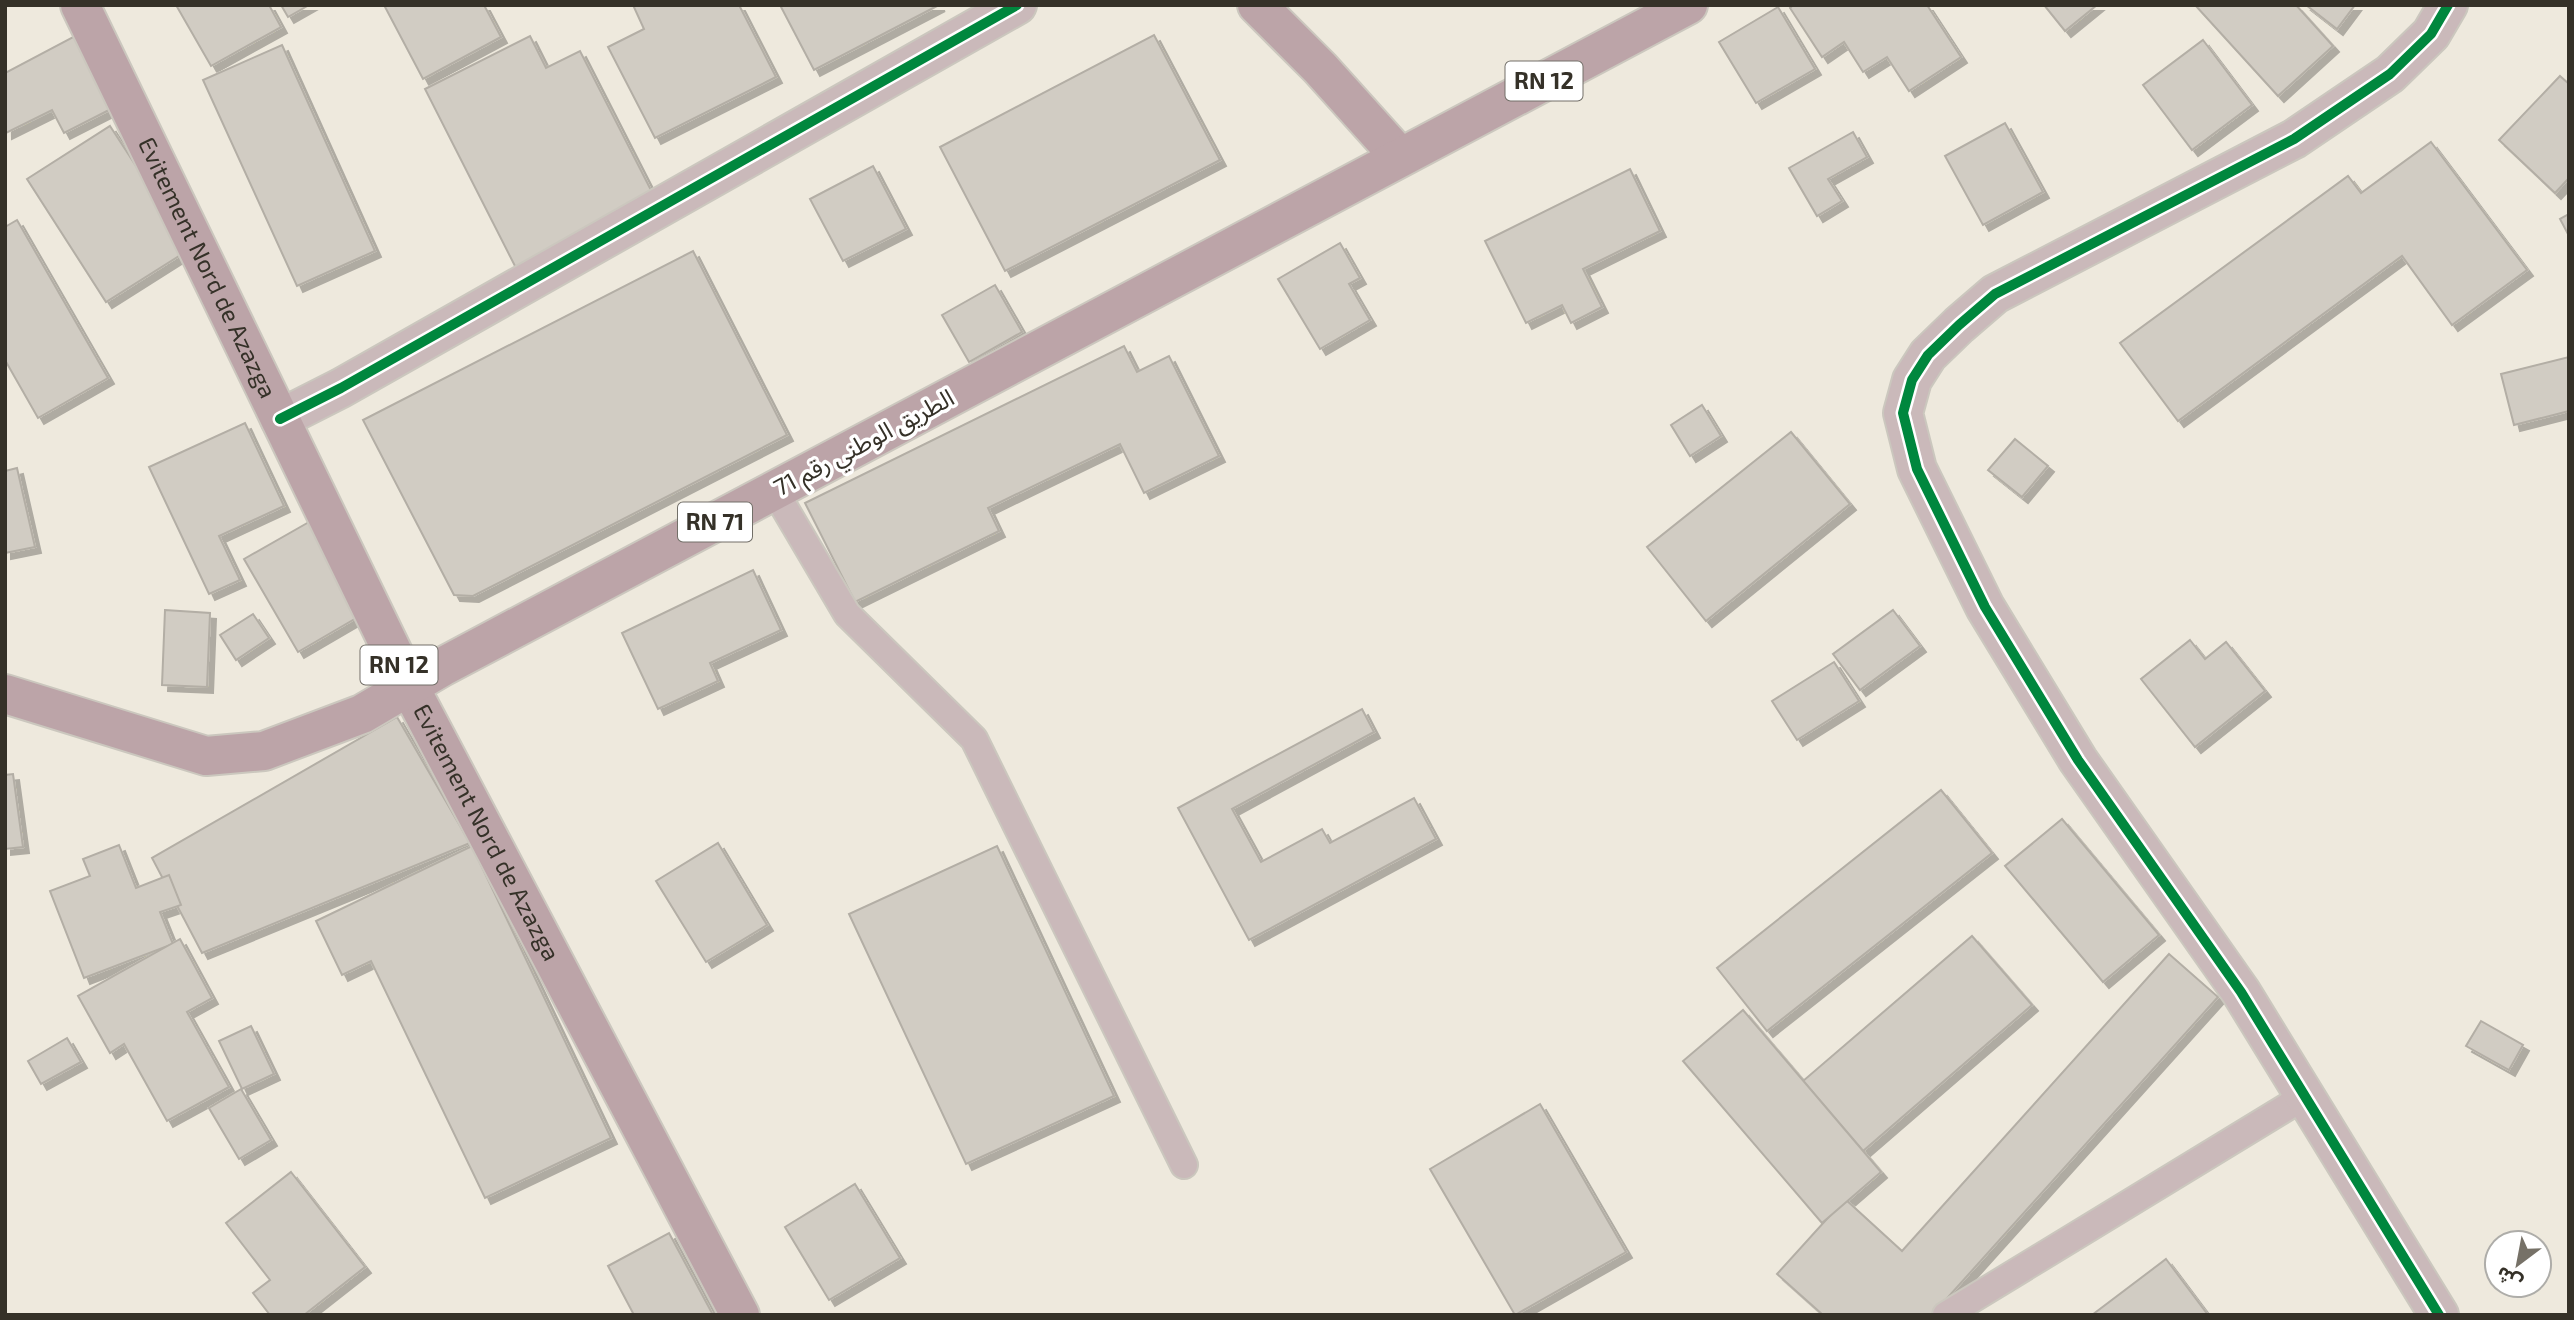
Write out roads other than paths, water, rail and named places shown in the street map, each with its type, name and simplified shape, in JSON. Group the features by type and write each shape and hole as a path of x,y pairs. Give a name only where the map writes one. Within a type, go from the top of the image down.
{"main road":[{"name":"Evitement Nord de Azazga","path":"80,5 410,686 740,1315"},
{"path":"1256,5 1320,68 1400,158"},
{"name":"RN 12","path":"1400,158 1688,5"},
{"name":"الطريق الوطني رقم 71","path":"5,694 206,756 264,751 362,714 774,490 1400,158"}],"street":[{"path":"280,419 341,388 1017,5"},
{"path":"2439,1315 2241,992 2078,760 1985,607 1917,469 1903,412 1912,380 1928,355 1995,294 2294,139 2390,74 2431,34 2448,5"}],"lane":[{"path":"774,490 847,614 974,739 1184,1166"},
{"path":"1946,1315 2305,1096"}]}
